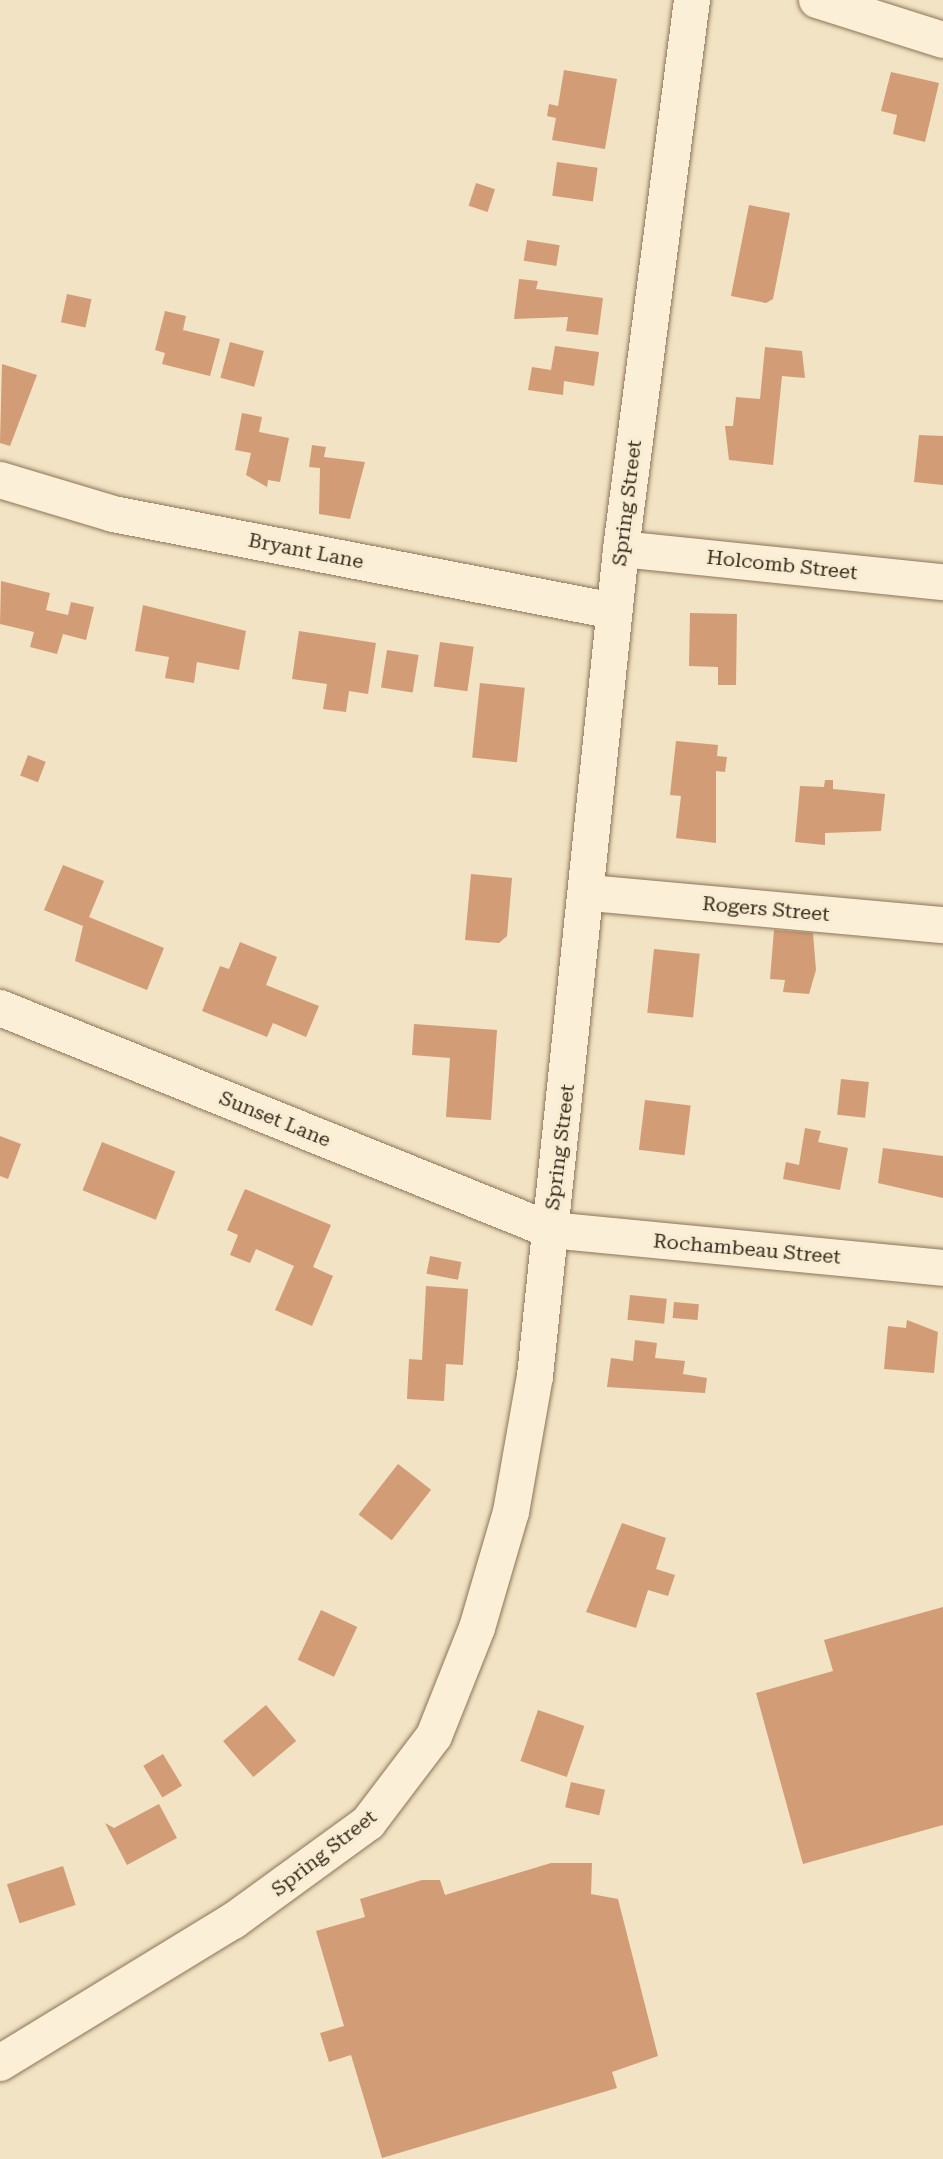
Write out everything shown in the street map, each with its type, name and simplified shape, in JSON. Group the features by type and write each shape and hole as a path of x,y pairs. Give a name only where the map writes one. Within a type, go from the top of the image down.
{"street":[{"name":"Spring Street","path":"0,2063 282,1889 368,1823 404,1784 457,1682 503,1541 524,1453 590,893 621,549 692,0"},
{"path":"817,0 943,40"},
{"name":"Bryant Lane","path":"0,480 113,514 614,611"},
{"name":"Holcomb Street","path":"621,549 943,582"},
{"name":"Rogers Street","path":"590,893 943,925"},
{"name":"Sunset Lane","path":"0,1008 550,1230"},
{"name":"Rochambeau Street","path":"550,1230 943,1268"}],"building":[{"path":"564,70 617,79 605,149 552,140 556,118 547,116 549,104 558,106"},
{"path":"891,72 939,83 925,142 893,134 897,115 881,111"},
{"path":"557,162 598,168 593,201 552,196"},
{"path":"476,183 495,189 488,212 469,206"},
{"path":"749,205 790,213 773,299 766,303 731,296"},
{"path":"527,240 560,245 556,266 524,261"},
{"path":"519,279 538,281 536,289 603,298 598,335 566,331 568,317 514,319"},
{"path":"67,294 91,299 85,328 61,322"},
{"path":"165,311 186,316 183,330 220,339 210,376 162,364 165,353 155,350"},
{"path":"230,342 264,351 254,387 220,378"},
{"path":"555,346 599,352 594,386 564,381 563,395 528,390 532,367 551,370"},
{"path":"765,347 802,351 805,378 782,376 773,465 729,460 725,426 733,426 736,397 760,399"},
{"path":"2,364 37,375 10,446 0,443"},
{"path":"242,413 262,417 259,432 289,438 280,482 268,480 267,487 246,475 251,453 235,450"},
{"path":"919,435 943,436 943,485 914,482"},
{"path":"312,445 326,447 324,457 365,462 350,519 319,514 320,468 309,467"},
{"path":"1,581 50,593 46,610 68,615 71,602 94,607 86,640 63,634 57,654 30,647 34,632 0,624"},
{"path":"143,605 246,631 239,670 197,662 194,683 165,678 169,657 135,651"},
{"path":"690,613 737,614 736,685 718,685 718,667 689,666"},
{"path":"299,631 376,643 368,694 349,691 346,712 323,709 327,684 292,679"},
{"path":"440,642 474,647 467,691 434,687"},
{"path":"387,650 419,655 413,693 381,688"},
{"path":"480,683 525,688 517,762 472,758"},
{"path":"676,741 718,745 717,756 727,757 725,772 716,771 716,843 676,838 681,796 670,795"},
{"path":"28,755 46,762 38,782 20,776"},
{"path":"825,780 833,780 833,789 885,794 881,831 825,833 825,845 795,842 800,786 824,787"},
{"path":"63,865 104,881 89,917 164,948 147,990 75,961 83,926 44,910"},
{"path":"471,874 512,878 507,936 499,943 465,940"},
{"path":"774,930 813,933 816,970 809,994 783,992 785,980 770,979"},
{"path":"240,942 277,957 266,985 319,1006 306,1037 273,1023 267,1037 202,1011 220,966 229,969"},
{"path":"654,949 700,954 693,1017 647,1013"},
{"path":"414,1024 497,1030 491,1120 446,1117 450,1058 412,1055"},
{"path":"841,1079 869,1082 865,1118 837,1115"},
{"path":"645,1100 691,1106 685,1155 639,1150"},
{"path":"805,1128 821,1131 818,1142 848,1148 840,1190 783,1179 786,1162 799,1165"},
{"path":"0,1136 21,1144 8,1179 0,1176"},
{"path":"102,1142 175,1172 156,1220 83,1190"},
{"path":"883,1148 943,1156 943,1198 878,1183"},
{"path":"245,1189 331,1225 313,1267 333,1276 312,1326 275,1310 294,1266 256,1249 250,1263 230,1255 238,1235 227,1230"},
{"path":"430,1256 461,1262 458,1280 427,1274"},
{"path":"426,1286 468,1289 463,1365 446,1364 444,1401 407,1399 409,1359 422,1360"},
{"path":"630,1295 667,1299 664,1324 627,1320"},
{"path":"674,1302 699,1304 698,1320 673,1318"},
{"path":"907,1320 938,1332 934,1373 884,1369 888,1326 906,1328"},
{"path":"635,1340 657,1343 655,1358 685,1361 683,1374 707,1378 705,1393 607,1387 611,1358 633,1361"},
{"path":"398,1464 431,1490 392,1540 359,1514"},
{"path":"622,1523 666,1538 656,1569 675,1575 668,1596 648,1590 636,1628 586,1612"},
{"path":"943,1607 943,1825 803,1864 756,1693 833,1671 824,1640"},
{"path":"321,1610 357,1627 334,1677 298,1660"},
{"path":"266,1705 296,1741 253,1777 223,1741"},
{"path":"538,1710 584,1726 567,1777 520,1761"},
{"path":"163,1754 182,1786 162,1798 143,1766"},
{"path":"571,1782 605,1790 599,1815 565,1807"},
{"path":"159,1804 177,1838 127,1865 105,1823 114,1828"},
{"path":"551,1863 592,1863 591,1894 618,1899 658,2056 612,2072 617,2088 382,2158 351,2055 329,2062 320,2033 344,2026 316,1931 365,1917 360,1899 422,1880 440,1880 445,1895"},
{"path":"63,1866 76,1905 20,1923 7,1884"}]}
